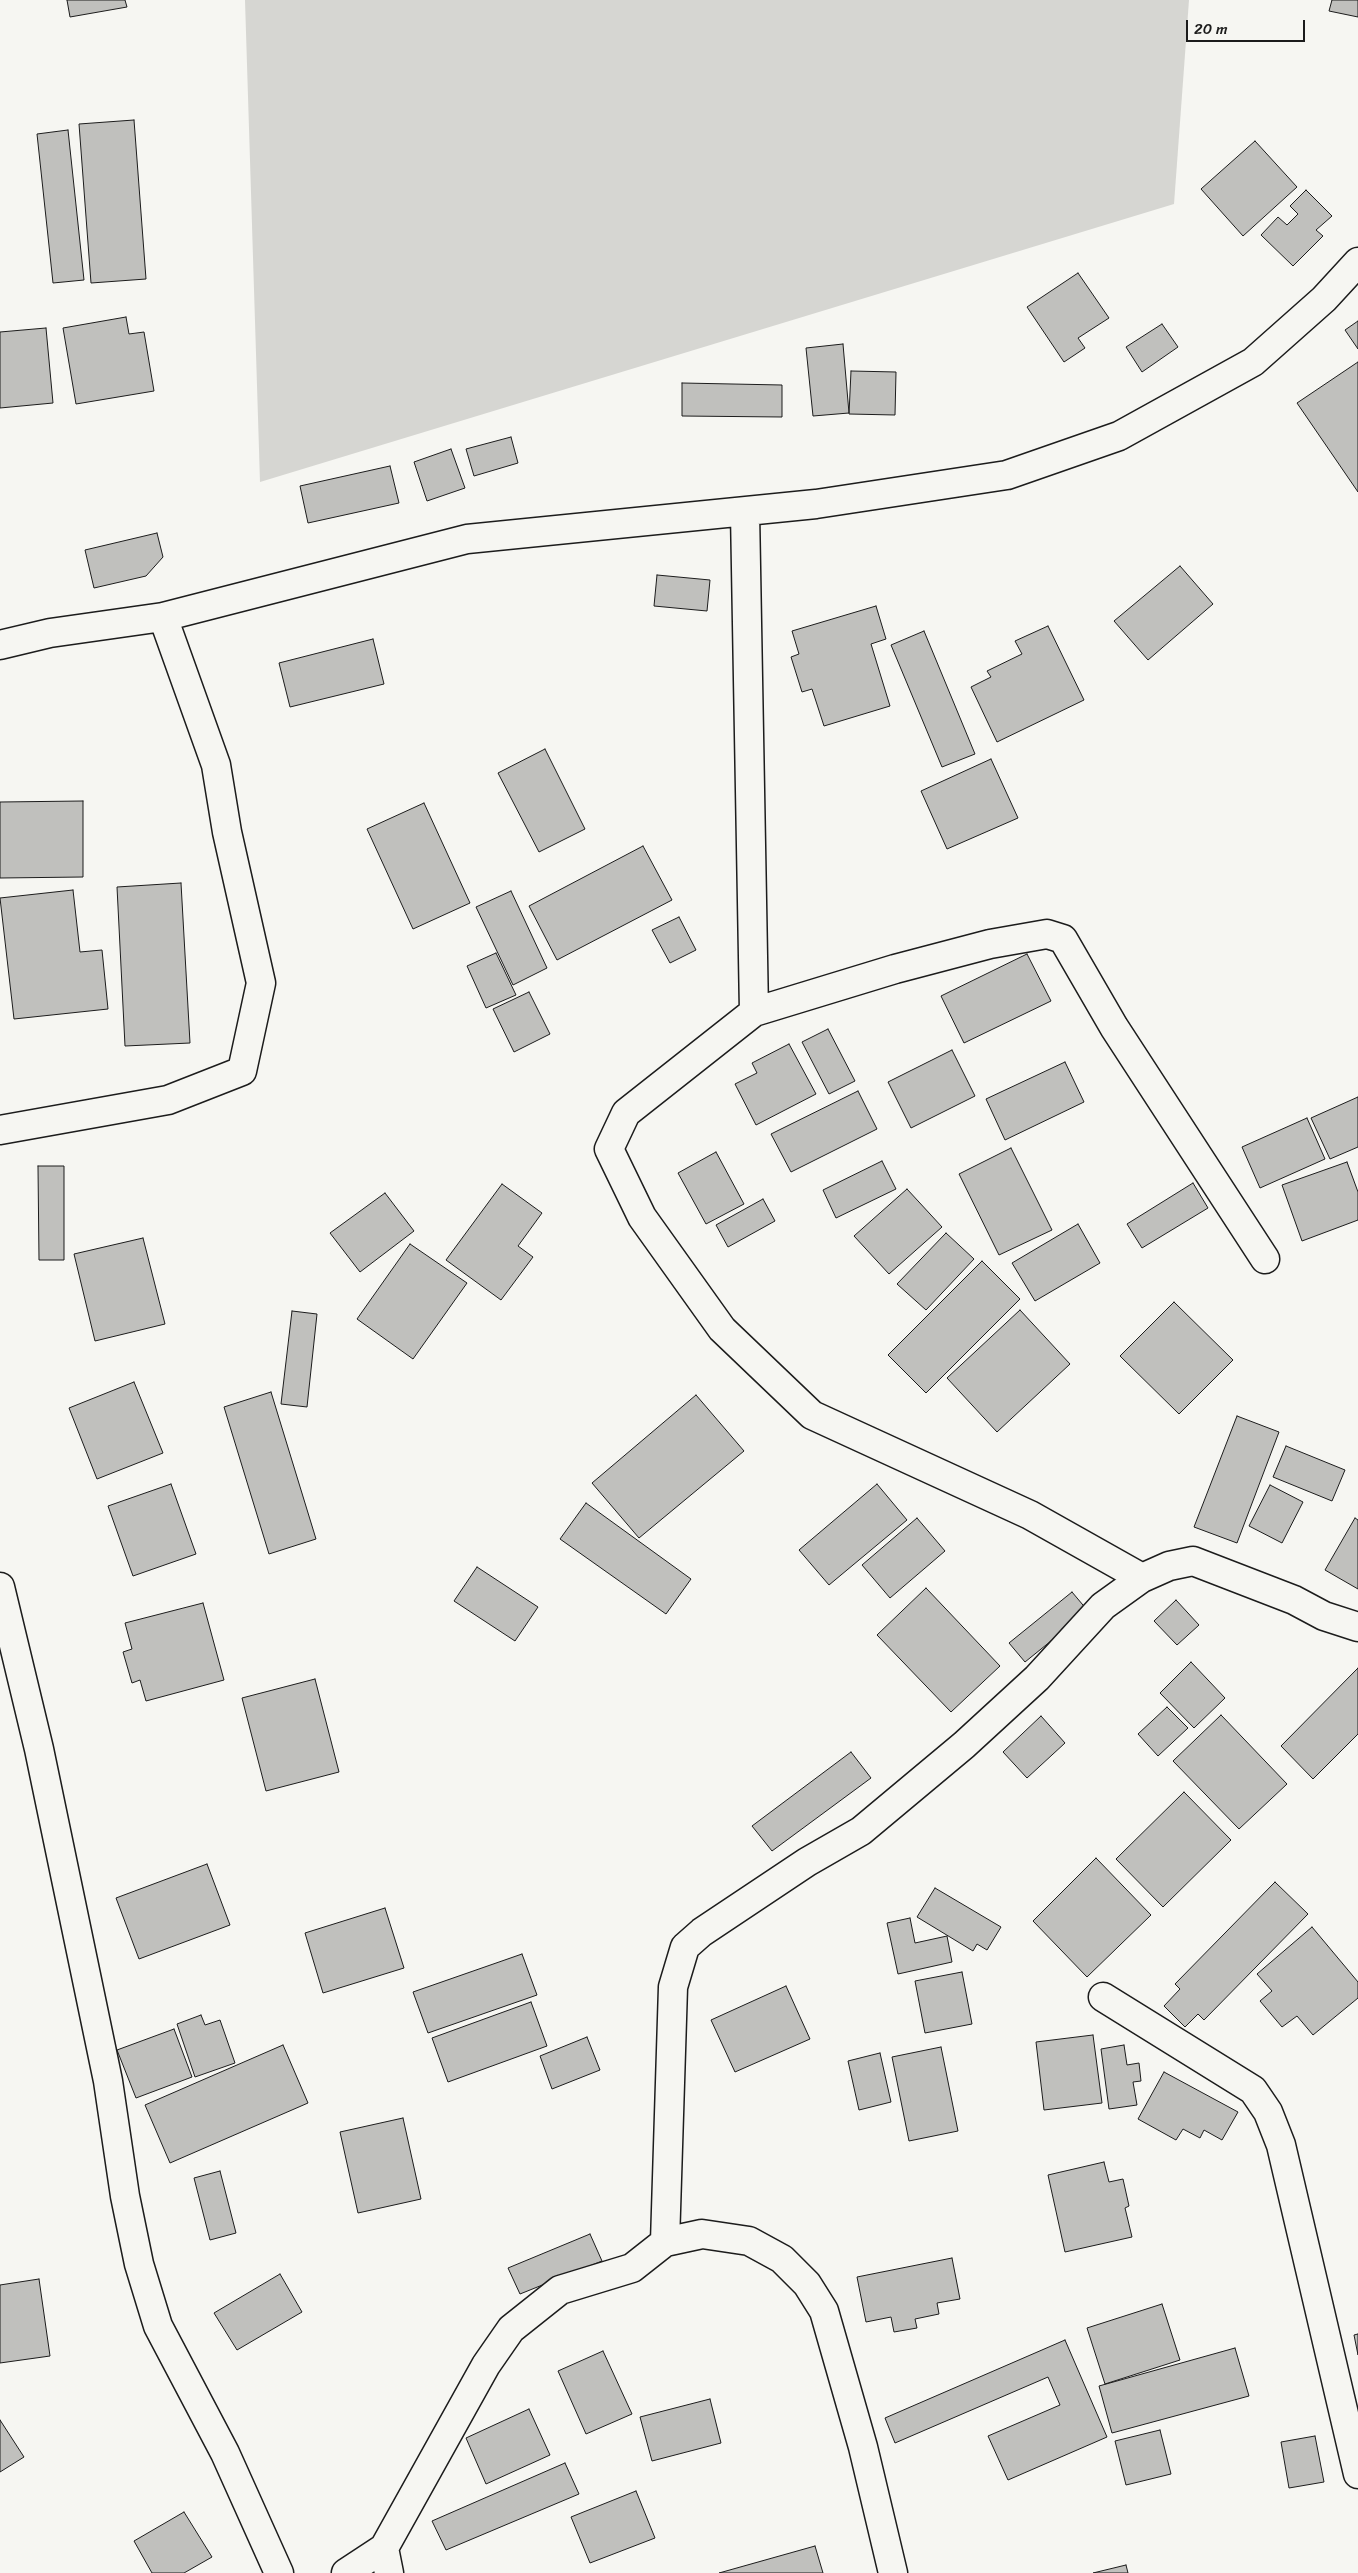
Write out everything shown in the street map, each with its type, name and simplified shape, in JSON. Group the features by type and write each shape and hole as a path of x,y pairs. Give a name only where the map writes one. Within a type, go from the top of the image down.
{"street":[{"path":"0,645 50,632 163,617 467,539 816,504 1006,475 1119,436 1254,362 1324,299 1358,262"},
{"path":"744,512 754,1012"},
{"path":"0,1130 168,1100 242,1071 262,983 227,832 216,765 163,617"},
{"path":"1142,1578 1030,1515 812,1415 722,1329 642,1217 609,1149 626,1113 754,1012 895,969 990,944 1047,934 1063,939 1114,1027 1265,1259"},
{"path":"665,2242 674,1987 685,1946 702,1932 807,1862 861,1831 964,1745 1037,1678 1103,1606 1142,1578 1169,1566 1193,1561 1294,1600 1324,1616 1358,1627"},
{"path":"0,1587 39,1749 108,2081 125,2196 139,2264 158,2326 225,2453 279,2573"},
{"path":"1103,1997 1253,2090 1268,2112 1282,2145 1358,2474"},
{"path":"346,2573 387,2561 486,2365 511,2329 560,2290 632,2268 665,2242 702,2234 749,2241 782,2260 807,2284 824,2312 863,2447 893,2573"}],"shaded area":[{"path":"245,0 1189,0 1174,204 260,482"}],"building":[{"path":"67,0 125,0 127,7 70,17"},
{"path":"1332,0 1358,0 1358,17 1329,11"},
{"path":"134,120 146,279 91,283 79,124"},
{"path":"68,130 84,280 53,283 37,134"},
{"path":"1255,141 1297,187 1243,236 1201,189"},
{"path":"1306,190 1332,216 1316,230 1323,236 1293,266 1261,235 1278,217 1287,225 1298,214 1290,206"},
{"path":"1078,273 1109,318 1078,338 1085,348 1064,362 1027,307"},
{"path":"126,317 129,334 144,332 154,391 76,404 63,328"},
{"path":"1358,321 1358,349 1345,330"},
{"path":"1162,324 1178,347 1142,372 1126,347"},
{"path":"46,328 53,403 0,408 0,332"},
{"path":"843,344 849,413 813,416 806,348"},
{"path":"1358,362 1358,492 1297,403"},
{"path":"851,371 896,372 895,415 849,414"},
{"path":"682,383 782,385 782,417 682,416"},
{"path":"511,437 518,463 474,476 466,449"},
{"path":"451,449 465,488 427,501 414,462"},
{"path":"390,466 399,503 308,523 300,486"},
{"path":"157,533 163,557 146,576 94,588 85,550"},
{"path":"1180,566 1213,604 1148,660 1114,621"},
{"path":"657,575 710,580 707,611 654,606"},
{"path":"876,606 886,639 871,644 890,706 824,726 812,689 802,692 791,657 799,654 792,631"},
{"path":"1048,626 1084,700 997,742 971,687 991,677 987,671 1022,654 1015,641"},
{"path":"924,631 975,754 942,767 891,645"},
{"path":"373,639 384,684 290,707 279,663"},
{"path":"545,749 585,829 539,852 498,773"},
{"path":"991,759 1018,818 947,849 921,791"},
{"path":"83,801 83,877 0,878 0,802"},
{"path":"424,803 470,903 413,929 367,829"},
{"path":"643,846 672,900 557,960 529,906"},
{"path":"181,883 190,1043 125,1046 117,887"},
{"path":"73,890 80,952 102,950 108,1009 14,1019 0,898"},
{"path":"511,891 547,968 513,985 476,907"},
{"path":"679,917 696,950 670,963 652,930"},
{"path":"496,953 516,995 486,1008 467,966"},
{"path":"1027,954 1051,1001 964,1043 941,996"},
{"path":"529,992 550,1034 514,1052 493,1009"},
{"path":"828,1029 855,1081 829,1094 802,1042"},
{"path":"789,1044 816,1094 756,1125 735,1084 757,1073 752,1063"},
{"path":"952,1050 975,1096 911,1128 888,1082"},
{"path":"1065,1062 1084,1102 1005,1140 986,1099"},
{"path":"858,1091 877,1129 791,1172 771,1134"},
{"path":"1358,1097 1358,1147 1330,1159 1311,1118"},
{"path":"1307,1118 1325,1159 1260,1188 1242,1147"},
{"path":"1011,1148 1052,1230 999,1255 959,1174"},
{"path":"716,1152 744,1204 706,1224 678,1173"},
{"path":"882,1161 896,1189 836,1218 823,1190"},
{"path":"1347,1162 1358,1192 1358,1220 1302,1241 1282,1185"},
{"path":"38,1166 64,1166 64,1260 39,1260"},
{"path":"1193,1183 1208,1208 1142,1248 1127,1224"},
{"path":"502,1184 542,1213 518,1246 533,1257 501,1300 446,1260"},
{"path":"907,1189 942,1227 889,1274 854,1236"},
{"path":"385,1193 414,1231 360,1272 330,1233"},
{"path":"763,1199 775,1221 728,1247 716,1225"},
{"path":"1078,1224 1100,1263 1035,1301 1012,1263"},
{"path":"946,1233 974,1259 926,1310 897,1284"},
{"path":"143,1238 165,1324 95,1341 74,1254"},
{"path":"410,1244 467,1283 413,1359 357,1319"},
{"path":"982,1261 1020,1299 926,1393 888,1355"},
{"path":"1174,1302 1233,1360 1179,1414 1120,1356"},
{"path":"1020,1310 1070,1364 997,1432 947,1378"},
{"path":"292,1311 317,1314 307,1407 281,1404"},
{"path":"134,1382 163,1453 97,1479 69,1408"},
{"path":"271,1392 316,1539 269,1554 224,1407"},
{"path":"696,1395 744,1451 639,1538 592,1483"},
{"path":"1237,1416 1279,1432 1237,1543 1194,1527"},
{"path":"1286,1446 1345,1470 1332,1501 1273,1477"},
{"path":"171,1484 196,1554 133,1576 108,1506"},
{"path":"877,1484 907,1520 829,1585 799,1550"},
{"path":"1270,1485 1303,1502 1282,1543 1249,1526"},
{"path":"586,1503 691,1579 666,1614 560,1539"},
{"path":"917,1518 945,1551 890,1598 862,1565"},
{"path":"1355,1518 1358,1520 1358,1589 1325,1570"},
{"path":"477,1567 538,1607 515,1641 454,1601"},
{"path":"926,1588 1000,1666 951,1712 877,1635"},
{"path":"1072,1592 1088,1611 1025,1662 1009,1643"},
{"path":"1176,1600 1199,1625 1177,1645 1154,1621"},
{"path":"203,1603 224,1680 146,1701 140,1680 132,1683 123,1652 132,1649 125,1623"},
{"path":"1191,1662 1225,1698 1194,1728 1160,1693"},
{"path":"1358,1668 1358,1734 1313,1779 1281,1746"},
{"path":"315,1679 339,1772 266,1791 242,1698"},
{"path":"1167,1707 1188,1728 1158,1756 1138,1734"},
{"path":"1221,1715 1287,1784 1239,1829 1173,1761"},
{"path":"1041,1716 1065,1743 1027,1778 1003,1752"},
{"path":"851,1752 871,1778 772,1851 752,1826"},
{"path":"1184,1792 1231,1840 1163,1907 1116,1859"},
{"path":"1096,1858 1151,1915 1087,1977 1033,1921"},
{"path":"207,1864 230,1925 139,1959 116,1898"},
{"path":"1275,1882 1308,1914 1204,2020 1198,2014 1185,2027 1164,2006 1180,1989 1175,1984"},
{"path":"935,1888 1001,1927 987,1950 977,1944 973,1951 917,1917"},
{"path":"385,1908 404,1968 323,1993 305,1933"},
{"path":"910,1918 915,1943 947,1936 952,1962 898,1974 887,1923"},
{"path":"1312,1927 1358,1982 1358,1998 1313,2035 1297,2016 1282,2027 1260,2001 1272,1991 1257,1974"},
{"path":"522,1954 537,1995 428,2033 413,1992"},
{"path":"962,1972 972,2024 925,2033 915,1981"},
{"path":"786,1986 810,2039 735,2072 711,2020"},
{"path":"531,2002 547,2046 448,2082 432,2038"},
{"path":"201,2015 205,2025 220,2020 235,2063 195,2077 177,2024"},
{"path":"174,2029 192,2077 136,2098 117,2050"},
{"path":"1093,2035 1102,2103 1044,2110 1036,2042"},
{"path":"587,2037 600,2070 552,2089 540,2056"},
{"path":"283,2045 308,2103 170,2163 145,2105"},
{"path":"1124,2045 1127,2065 1139,2063 1141,2081 1133,2082 1137,2105 1109,2109 1101,2049"},
{"path":"941,2047 958,2131 909,2141 892,2057"},
{"path":"880,2053 891,2102 859,2110 848,2061"},
{"path":"1164,2072 1238,2112 1222,2140 1204,2130 1200,2138 1183,2129 1176,2140 1138,2119"},
{"path":"403,2118 421,2199 358,2213 340,2132"},
{"path":"1104,2162 1109,2182 1123,2179 1129,2206 1125,2208 1132,2237 1065,2252 1048,2175"},
{"path":"220,2171 236,2233 210,2240 194,2178"},
{"path":"590,2234 602,2261 520,2294 508,2268"},
{"path":"952,2258 960,2299 937,2303 939,2314 915,2319 917,2328 894,2332 891,2317 866,2322 857,2277"},
{"path":"280,2274 302,2312 237,2350 214,2313"},
{"path":"39,2279 50,2356 0,2363 0,2285"},
{"path":"1162,2304 1180,2360 1105,2384 1087,2328"},
{"path":"1358,2334 1358,2355 1354,2335"},
{"path":"1065,2340 1107,2437 1008,2480 988,2436 1060,2405 1048,2377 895,2443 885,2418"},
{"path":"1235,2348 1249,2396 1112,2433 1099,2386"},
{"path":"603,2351 632,2414 586,2434 558,2371"},
{"path":"710,2399 721,2443 652,2461 640,2417"},
{"path":"529,2409 550,2455 486,2484 466,2438"},
{"path":"0,2420 24,2457 0,2472"},
{"path":"1160,2430 1171,2474 1126,2485 1115,2441"},
{"path":"1315,2436 1324,2482 1289,2488 1281,2442"},
{"path":"565,2463 579,2494 446,2550 432,2521"},
{"path":"636,2491 655,2538 590,2563 571,2517"},
{"path":"184,2512 212,2557 184,2573 152,2573 134,2541"},
{"path":"815,2546 823,2573 719,2573"},
{"path":"1126,2565 1128,2573 1093,2573"}]}
